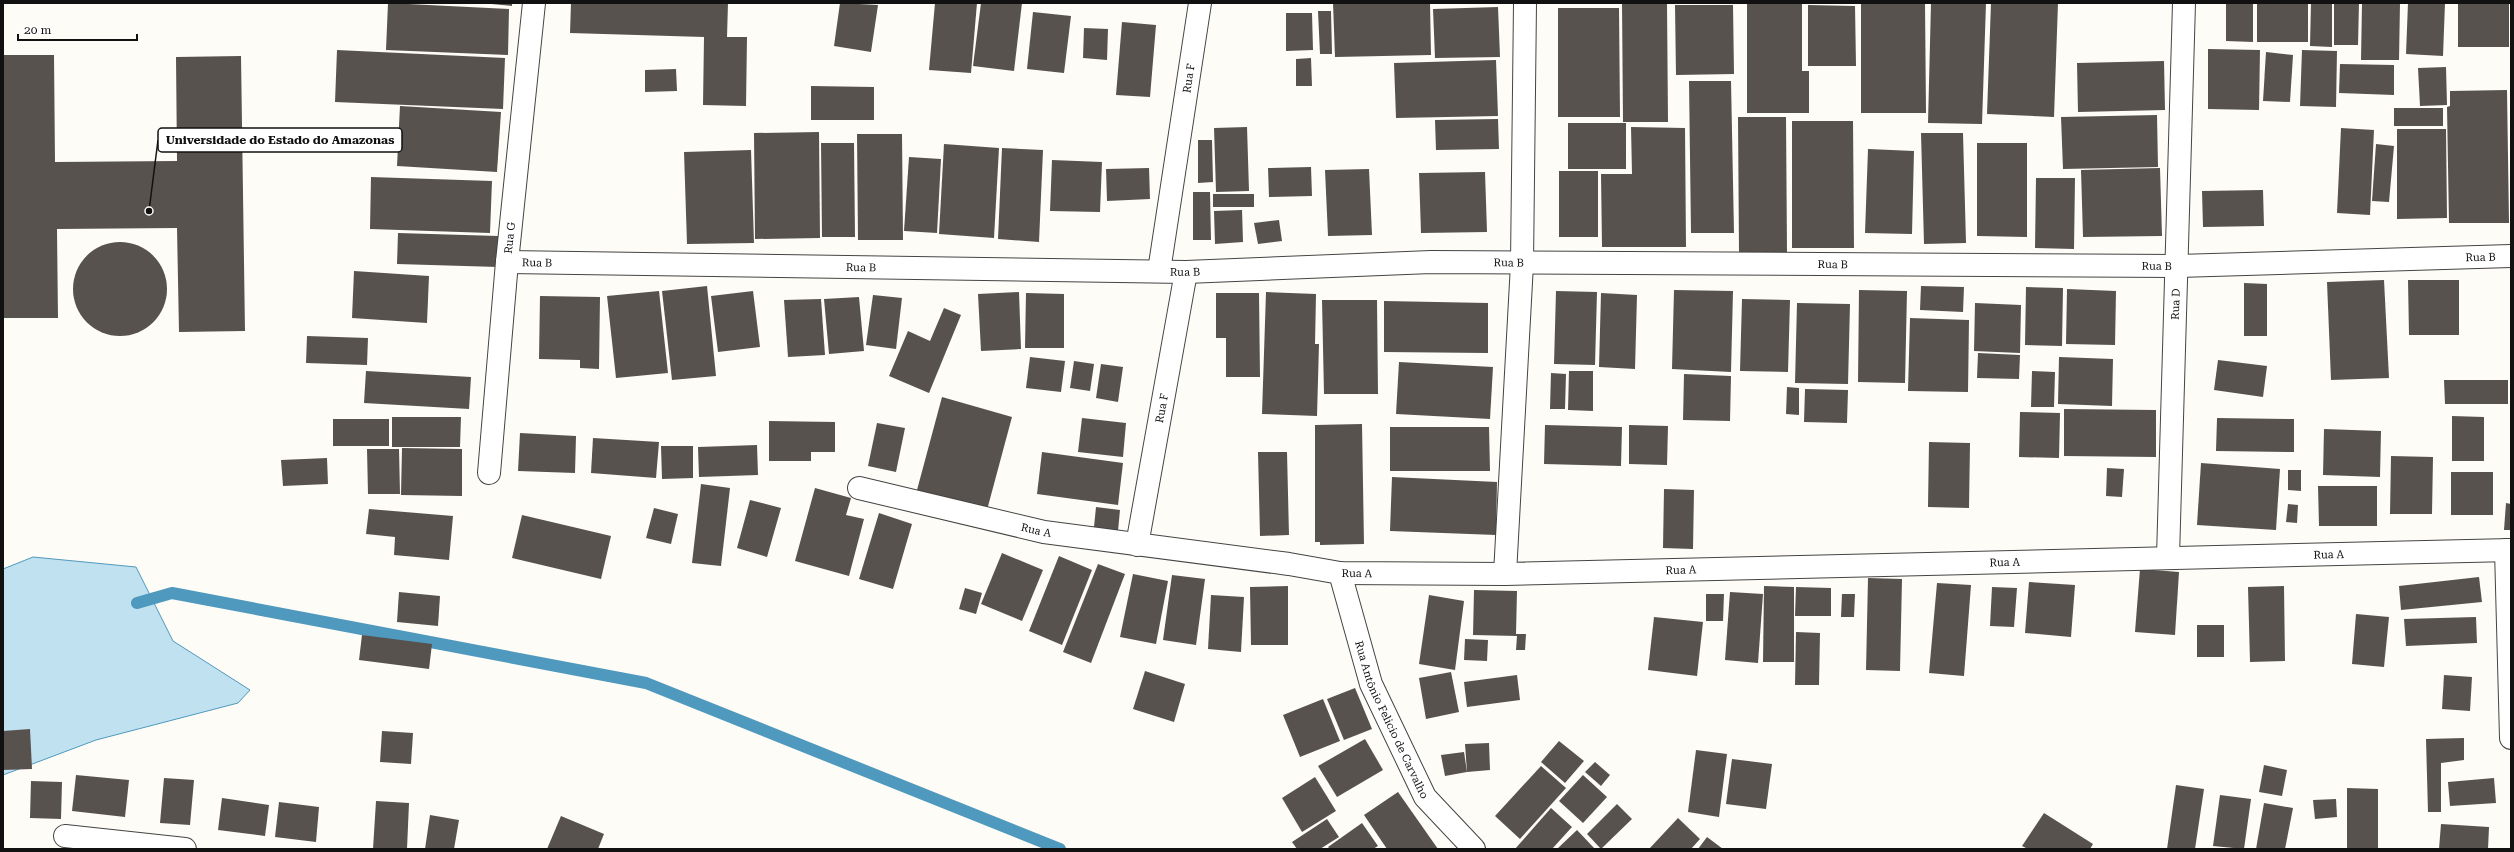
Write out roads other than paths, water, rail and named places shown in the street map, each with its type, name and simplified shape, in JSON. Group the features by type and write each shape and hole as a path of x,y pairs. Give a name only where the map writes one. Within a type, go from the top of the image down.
{"street":[{"name":"Rua G","path":"489,473 507,262 534,3"},
{"name":"Rua F","path":"1159,272 1200,3"},
{"path":"1505,574 1522,264 1525,3"},
{"name":"Rua D","path":"2168,557 2178,266 2184,3"},
{"name":"Rua B","path":"507,262 1186,272 1431,262 1522,264 2178,266 2511,256"},
{"name":"Rua F","path":"1137,545 1186,272"},
{"name":"Rua A","path":"859,488 1044,532 1289,564 1340,573 1505,574 2508,550"},
{"path":"2508,550 2511,738"},
{"name":"Rua Antônio Felicio de Carvalho","path":"1340,573 1371,684 1425,797 1474,849"},
{"path":"65,836 185,849"}],"water":[{"path":"33,557 136,567 173,641 250,690 238,703 96,740 3,775 3,569"}],"waterway":[{"path":"137,603 172,593 646,683 1060,849"}],"place":[{"name":"Universidade do Estado do Amazonas","path":"149,211"}]}
